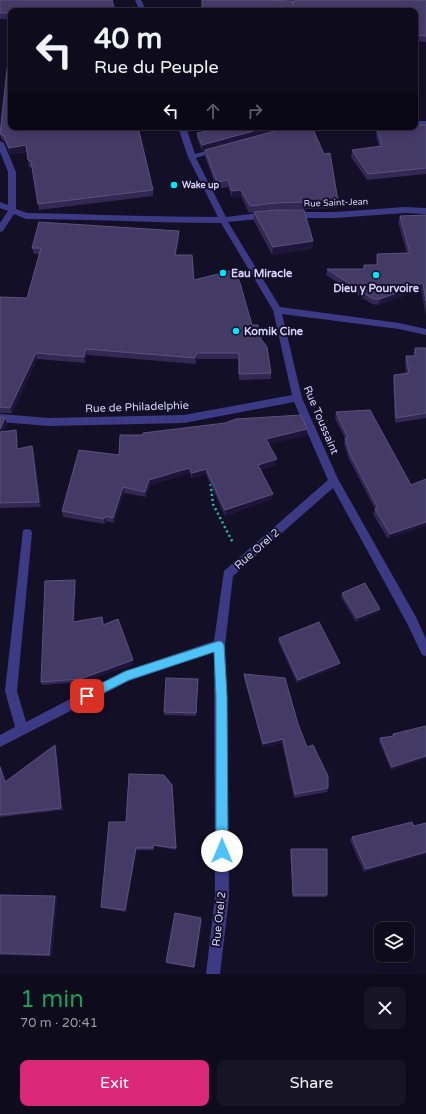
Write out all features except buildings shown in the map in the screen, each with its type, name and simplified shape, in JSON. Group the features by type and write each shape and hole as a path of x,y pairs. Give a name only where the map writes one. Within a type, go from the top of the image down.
{"street":[{"name":"Rue Toussaint","path":"183,130 192,156 223,220 276,310 297,398 334,481 412,621 426,651"},
{"path":"0,142 12,172 12,211 0,229"},
{"path":"192,156 228,147"},
{"name":"Rue Saint-Jean","path":"0,205 26,216 112,217 146,220 223,220 279,214 335,215 404,210 426,211"},
{"path":"276,310 399,326 426,332"},
{"name":"Rue de Philadelphie","path":"0,418 49,422 184,419 297,398"},
{"name":"Rue Orel 2","path":"213,974 222,897 221,696 219,645 228,574 334,481"},
{"path":"22,729 11,691 27,533"},
{"path":"0,741 126,676 219,645"}],"path":[{"path":"209,475 213,504 227,535 244,560"}],"place":[{"name":"Wake up","path":"174,185"},
{"name":"Eau Miracle","path":"223,273"},
{"name":"Dieu y Pourvoire","path":"376,275"},
{"name":"Komik Cine","path":"236,331"}],"route":[{"path":"87,696 126,676 219,645 221,696 222,851"}]}
